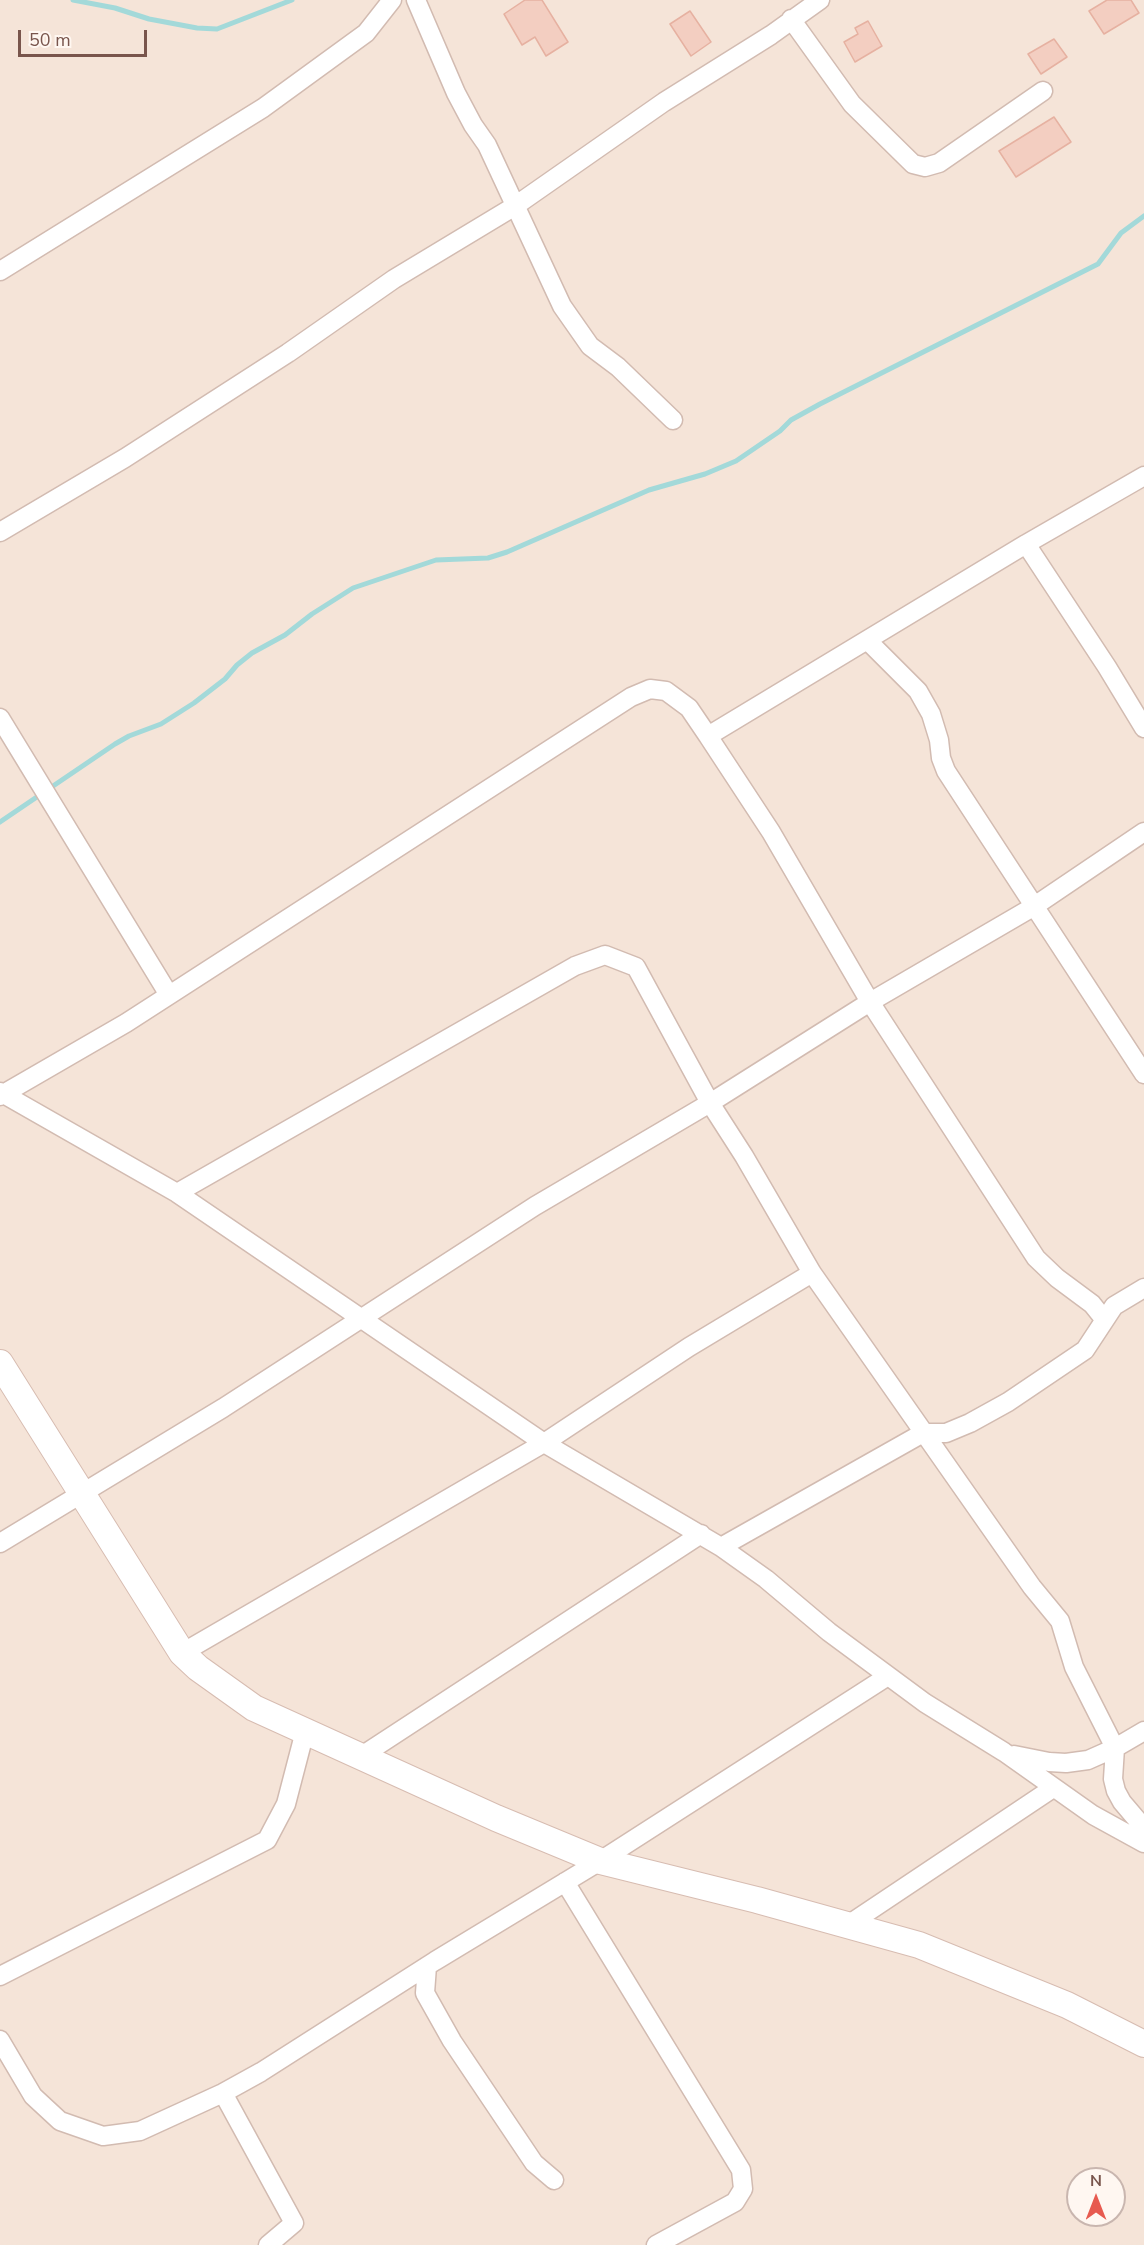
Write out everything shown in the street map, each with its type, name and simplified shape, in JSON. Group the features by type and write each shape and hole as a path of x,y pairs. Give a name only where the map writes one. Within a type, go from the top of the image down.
{"main road":[{"path":"0,1364 182,1653 198,1668 255,1708 496,1818 600,1861 757,1900 919,1945 1067,2005 1144,2044"}],"street":[{"path":"0,271 263,108 366,33 392,0"},
{"path":"416,0 456,93 487,145 562,306 590,346 618,367 673,420"},
{"path":"0,532 125,458 288,353 394,279 515,206 664,102 771,35 820,0"},
{"path":"791,19 852,104 913,164 926,167 939,163 1043,92"},
{"path":"708,736 1026,544 1144,476"},
{"path":"1026,544 1144,728"},
{"path":"868,641 918,691 931,714 939,740 940,758 946,771 1144,1074"},
{"path":"1,1094 169,995 631,697 650,689 666,691 689,708 771,832 870,1002 1036,1258 1057,1278 1092,1304 1104,1319"},
{"path":"0,718 169,995"},
{"path":"0,1543 223,1408 535,1206 710,1103 870,1002 1033,907 1144,832"},
{"path":"177,1192 574,966 605,955 636,967 710,1103 744,1156 812,1273 1032,1587 1060,1621 1074,1667 1115,1748 1113,1779 1116,1791 1122,1802 1144,1828"},
{"path":"1,1094 177,1192 363,1318 453,1383 544,1443 722,1547 766,1579 829,1632 925,1703 1004,1752 1093,1815 1144,1843"},
{"path":"182,1653 544,1443 689,1347 812,1273"},
{"path":"722,1547 923,1433 946,1433 1008,1402 1086,1350 1114,1306 1144,1288"},
{"path":"360,1757 701,1534"},
{"path":"0,2040 33,2096 60,2121 103,2136 140,2131 223,2093 261,2072 427,1966 600,1861 888,1676"},
{"path":"0,1976 267,1840 286,1804 305,1731"},
{"path":"1004,1752 1029,1759 1066,1763 1088,1760 1144,1731"},
{"path":"848,1925 1053,1788"},
{"path":"565,1882 741,2170 743,2189 735,2202 656,2245"},
{"path":"427,1966 425,1993 452,2041 534,2163 554,2180"},
{"path":"223,2093 294,2223 268,2245"}],"shaded area":[{"path":"0,0 1144,0 1144,2245 0,2245"}],"building":[{"path":"525,0 542,0 568,42 546,56 535,37 522,45 504,14"},
{"path":"1107,0 1131,0 1139,13 1104,34 1089,11"},
{"path":"690,11 711,42 691,56 670,24"},
{"path":"868,21 882,46 855,62 844,42 858,34 855,28"},
{"path":"1054,39 1067,57 1041,74 1028,54"},
{"path":"1054,117 1071,142 1016,177 999,151"}],"waterway":[{"path":"73,0 115,8 149,19 197,28 217,29 292,0"},
{"path":"0,822 115,744 161,724 194,703 225,679 252,653 285,635 312,614 353,588 436,560 488,558 507,552 649,490 705,474 736,461 780,431 791,420 820,404 1098,264 1121,233 1144,216"}]}
